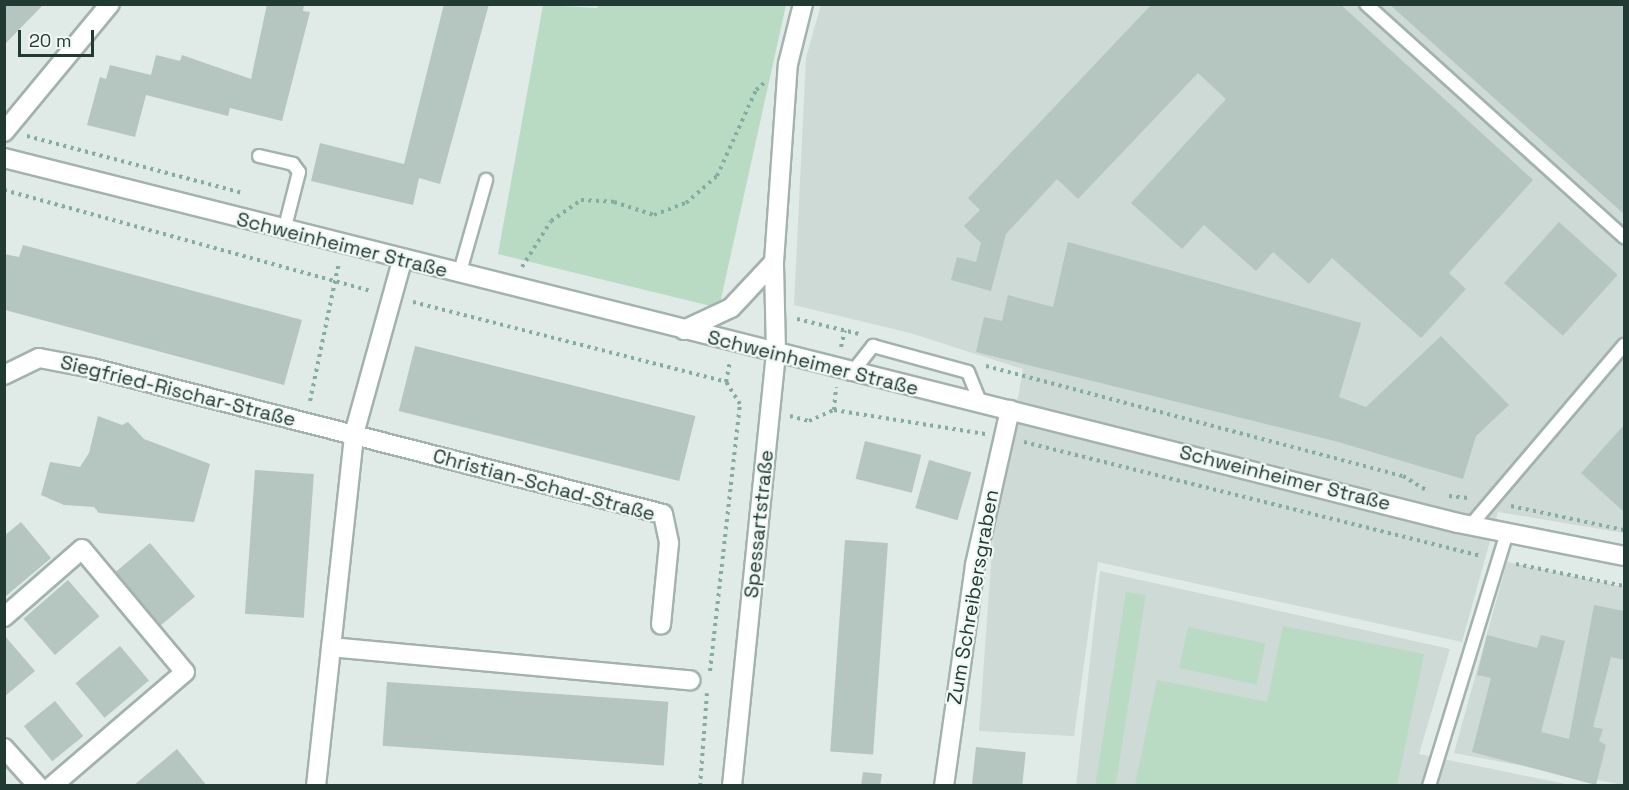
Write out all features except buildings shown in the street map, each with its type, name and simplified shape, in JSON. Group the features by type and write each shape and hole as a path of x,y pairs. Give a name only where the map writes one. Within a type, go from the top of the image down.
{"street":[{"path":"4,132 110,4"},
{"name":"Spessartstraße","path":"732,786 776,353 774,262 788,64 803,4"},
{"name":"Schweinheimer Straße","path":"4,158 509,288 776,353 844,372 1010,410 1506,535 1624,556"},
{"path":"316,786 354,434 402,261"},
{"path":"684,330 731,308 774,262"},
{"name":"Siegfried-Rischar-Straße","path":"4,375 39,358 354,434"},
{"name":"Zum Schreibersgraben","path":"945,786 959,663 1010,410"},
{"name":"Christian-Schad-Straße","path":"354,434 663,514 669,543 661,625"},
{"path":"4,617 82,549 185,672 52,786"},
{"path":"331,647 690,680"},
{"path":"4,748 38,786"}],"lane":[{"path":"1366,4 1624,237"},
{"path":"259,156 293,164 298,172 284,231"},
{"path":"459,275 486,180"},
{"path":"1470,526 1624,345"},
{"path":"844,372 873,346 968,372 981,404"},
{"path":"1429,786 1506,535"}],"path":[{"path":"509,288 551,221 581,200 614,202 654,215 686,203 717,176 756,90 788,64"},
{"path":"4,190 335,282 726,382"},
{"path":"306,423 343,246"},
{"path":"834,410 844,372 845,330"},
{"path":"700,786 740,404 726,382 733,343"},
{"path":"740,404 809,421 834,410 1003,437 1498,560 1624,586"},
{"path":"1514,506 1624,530"}],"shaded area":[{"path":"821,5 1624,5 1624,533 1498,512 1462,642 1098,562 1074,736 979,731 993,537 1023,369 910,333 794,305 806,58"},
{"path":"1507,562 1624,587 1624,785 1454,753"},
{"path":"1100,571 1450,649 1419,754 1570,785 1076,786"}],"green space":[{"path":"599,4 786,5 719,308 498,254 543,5 597,8"},
{"path":"1126,592 1146,595 1116,786 1095,786"},
{"path":"1283,626 1424,654 1397,785 1135,785 1157,680 1267,702"},
{"path":"1188,627 1265,643 1257,685 1179,668"}]}
